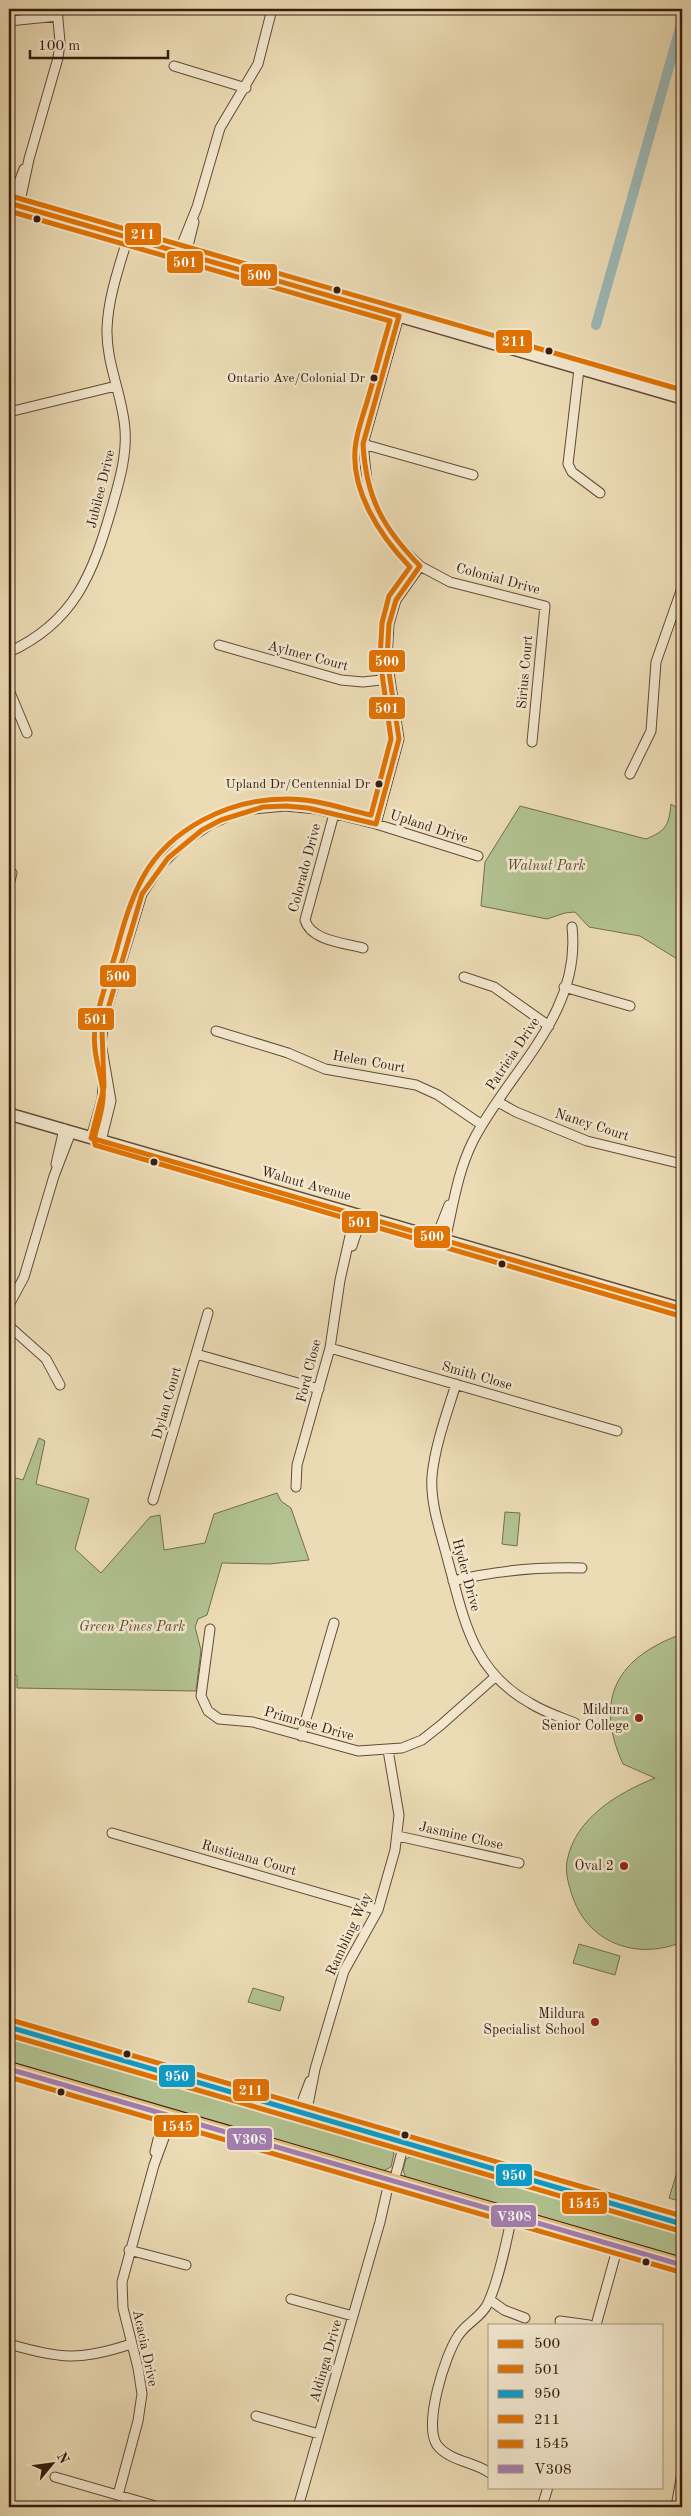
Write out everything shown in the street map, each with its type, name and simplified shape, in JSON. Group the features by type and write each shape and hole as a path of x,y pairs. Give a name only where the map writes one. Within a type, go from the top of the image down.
{"highway":[{"path":"9,2027 682,2224"},
{"path":"9,2069 682,2265"}],"street":[{"path":"182,253 220,128 246,88 258,64 272,9"},
{"path":"9,21 58,12 60,42 58,58 13,204 682,398"},
{"path":"174,66 246,88"},
{"name":"Jubilee Drive","path":"9,652 30,641 59,619 78,595 95,562 123,464 125,431 108,343 108,311 128,237"},
{"name":"Colonial Drive","path":"399,316 363,444 368,491 381,521 399,546 420,566 450,582 544,606"},
{"path":"578,369 568,464 572,472 600,493"},
{"path":"9,412 116,386"},
{"path":"363,444 473,475"},
{"path":"376,824 399,739 387,659 389,624 396,600 420,566"},
{"path":"630,774 651,731 656,662 682,588"},
{"name":"Sirius Court","path":"532,742 544,606"},
{"name":"Aylmer Court","path":"220,646 341,680 363,682 390,679"},
{"path":"9,690 27,733"},
{"name":"Upland Drive","path":"96,1139 105,1073 101,1044 102,1029 134,916 150,880 172,852 211,824 253,809 286,806 334,814 376,824 478,856"},
{"name":"Colorado Drive","path":"334,814 305,920 309,930 317,935 363,948"},
{"path":"9,885 12,873"},
{"name":"Patricia Drive","path":"440,1239 467,1154 482,1125 549,1026 564,988 572,954 572,927"},
{"path":"464,977 494,987 549,1026"},
{"path":"564,988 630,1006"},
{"name":"Helen Court","path":"216,1031 288,1052 325,1068 416,1085 438,1095 482,1125"},
{"name":"Nancy Court","path":"498,1102 516,1112 587,1141 682,1164"},
{"name":"Walnut Avenue","path":"9,1114 682,1309"},
{"path":"9,1305 24,1277 67,1131"},
{"name":"Ford Close","path":"296,1487 297,1466 330,1348 340,1280 358,1215"},
{"name":"Dylan Court","path":"153,1500 208,1313"},
{"path":"9,1326 46,1359 60,1385"},
{"name":"Smith Close","path":"330,1348 617,1431"},
{"path":"196,1354 318,1389"},
{"name":"Hyder Drive","path":"456,1384 434,1465 432,1488 436,1516 453,1581 472,1641 479,1656 495,1677 531,1704 575,1723"},
{"path":"453,1581 520,1568 582,1568"},
{"path":"301,1736 334,1623"},
{"name":"Primrose Drive","path":"210,1629 201,1696 204,1707 219,1718 253,1722 358,1751 388,1750 412,1744 431,1734 495,1677"},
{"name":"Rambling Way","path":"302,2114 304,2095 315,2069 344,1971 378,1910 398,1836 399,1814 388,1750"},
{"name":"Rusticana Court","path":"112,1833 378,1910"},
{"name":"Jasmine Close","path":"398,1836 519,1863"},
{"name":"Acacia Drive","path":"118,2495 141,2408 141,2382 131,2344 122,2295 129,2250 168,2115"},
{"name":"Aldinga Drive","path":"298,2507 380,2222 389,2201 404,2144"},
{"path":"488,2471 482,2467 471,2466 436,2444 433,2420 438,2391 446,2363 458,2335 482,2313 490,2300 512,2215"},
{"path":"596,2324 618,2246"},
{"path":"129,2250 186,2266"},
{"path":"291,2299 353,2316"},
{"path":"490,2300 504,2310 525,2318"},
{"path":"560,2321 582,2324"},
{"path":"9,2344 69,2357 94,2355 131,2344"},
{"path":"256,2416 319,2434"},
{"path":"676,2507 682,2473"},
{"path":"55,2478 159,2507"},
{"path":"542,2507 548,2488"}],"green space":[{"name":"Walnut Park","path":"671,804 682,811 682,962 640,936 589,927 575,912 547,919 481,906 485,862 520,806 646,839 658,833 665,826"},
{"name":"Green Pines Park","path":"39,1438 45,1441 36,1484 89,1499 75,1549 101,1573 150,1517 160,1515 164,1550 205,1543 214,1514 277,1493 281,1501 291,1508 309,1560 269,1564 222,1563 207,1615 198,1619 195,1627 201,1650 196,1691 17,1688 17,1676 9,1670 9,1476 23,1480"},
{"path":"505,1512 520,1513 517,1546 502,1544"},
{"name":"Oval 2","path":"682,1634 682,1942 666,1947 633,1948 618,1944 604,1937 591,1927 581,1914 569,1884 567,1861 579,1832 600,1809 627,1791 655,1778 623,1764 614,1740 611,1719 612,1700 617,1683 627,1668 660,1643"},
{"path":"579,1944 620,1956 615,1975 573,1963"},
{"path":"253,1988 284,1997 280,2011 248,2002"},
{"path":"9,2034 388,2146 394,2153 391,2167 383,2171 9,2063"},
{"path":"416,2154 682,2231 682,2259 406,2178 403,2170 406,2159"},
{"path":"682,2156 682,2202 669,2198"}],"waterway":[{"path":"596,325 682,21"}],"transit line":[{"name":"211","path":"11,196 682,390"},
{"name":"500","path":"9,203 399,316 363,444 368,480 379,511 386,525 420,566 396,600 389,624 387,659 399,739 376,824 308,808 286,806 263,807 221,820 202,830 168,858 142,894 102,1029 104,1087 91,1138 682,1309"},
{"name":"501","path":"9,211 390,321 358,432 355,459 357,477 369,510 388,541 410,567 389,596 382,623 380,659 391,739 371,815 318,802 296,799 264,800 243,804 223,811 185,831 169,844 155,860 138,886 131,904 96,1019 94,1036 103,1097 102,1109 94,1139 95,1145 680,1316"},
{"name":"211","path":"11,2020 682,2216"},
{"name":"950","path":"9,2027 682,2224"},
{"name":"1545","path":"9,2035 680,2231"},
{"name":"V308","path":"9,2069 682,2265"},
{"name":"1545","path":"9,2077 680,2272"}],"place":[{"name":"Ontario Ave/Colonial Dr","path":"374,378"},
{"name":"Upland Dr/Centennial Dr","path":"379,784"},
{"name":"Mildura Senior College","path":"639,1718"},
{"name":"Oval 2","path":"624,1866"},
{"name":"Mildura Specialist School","path":"595,2022"}]}
